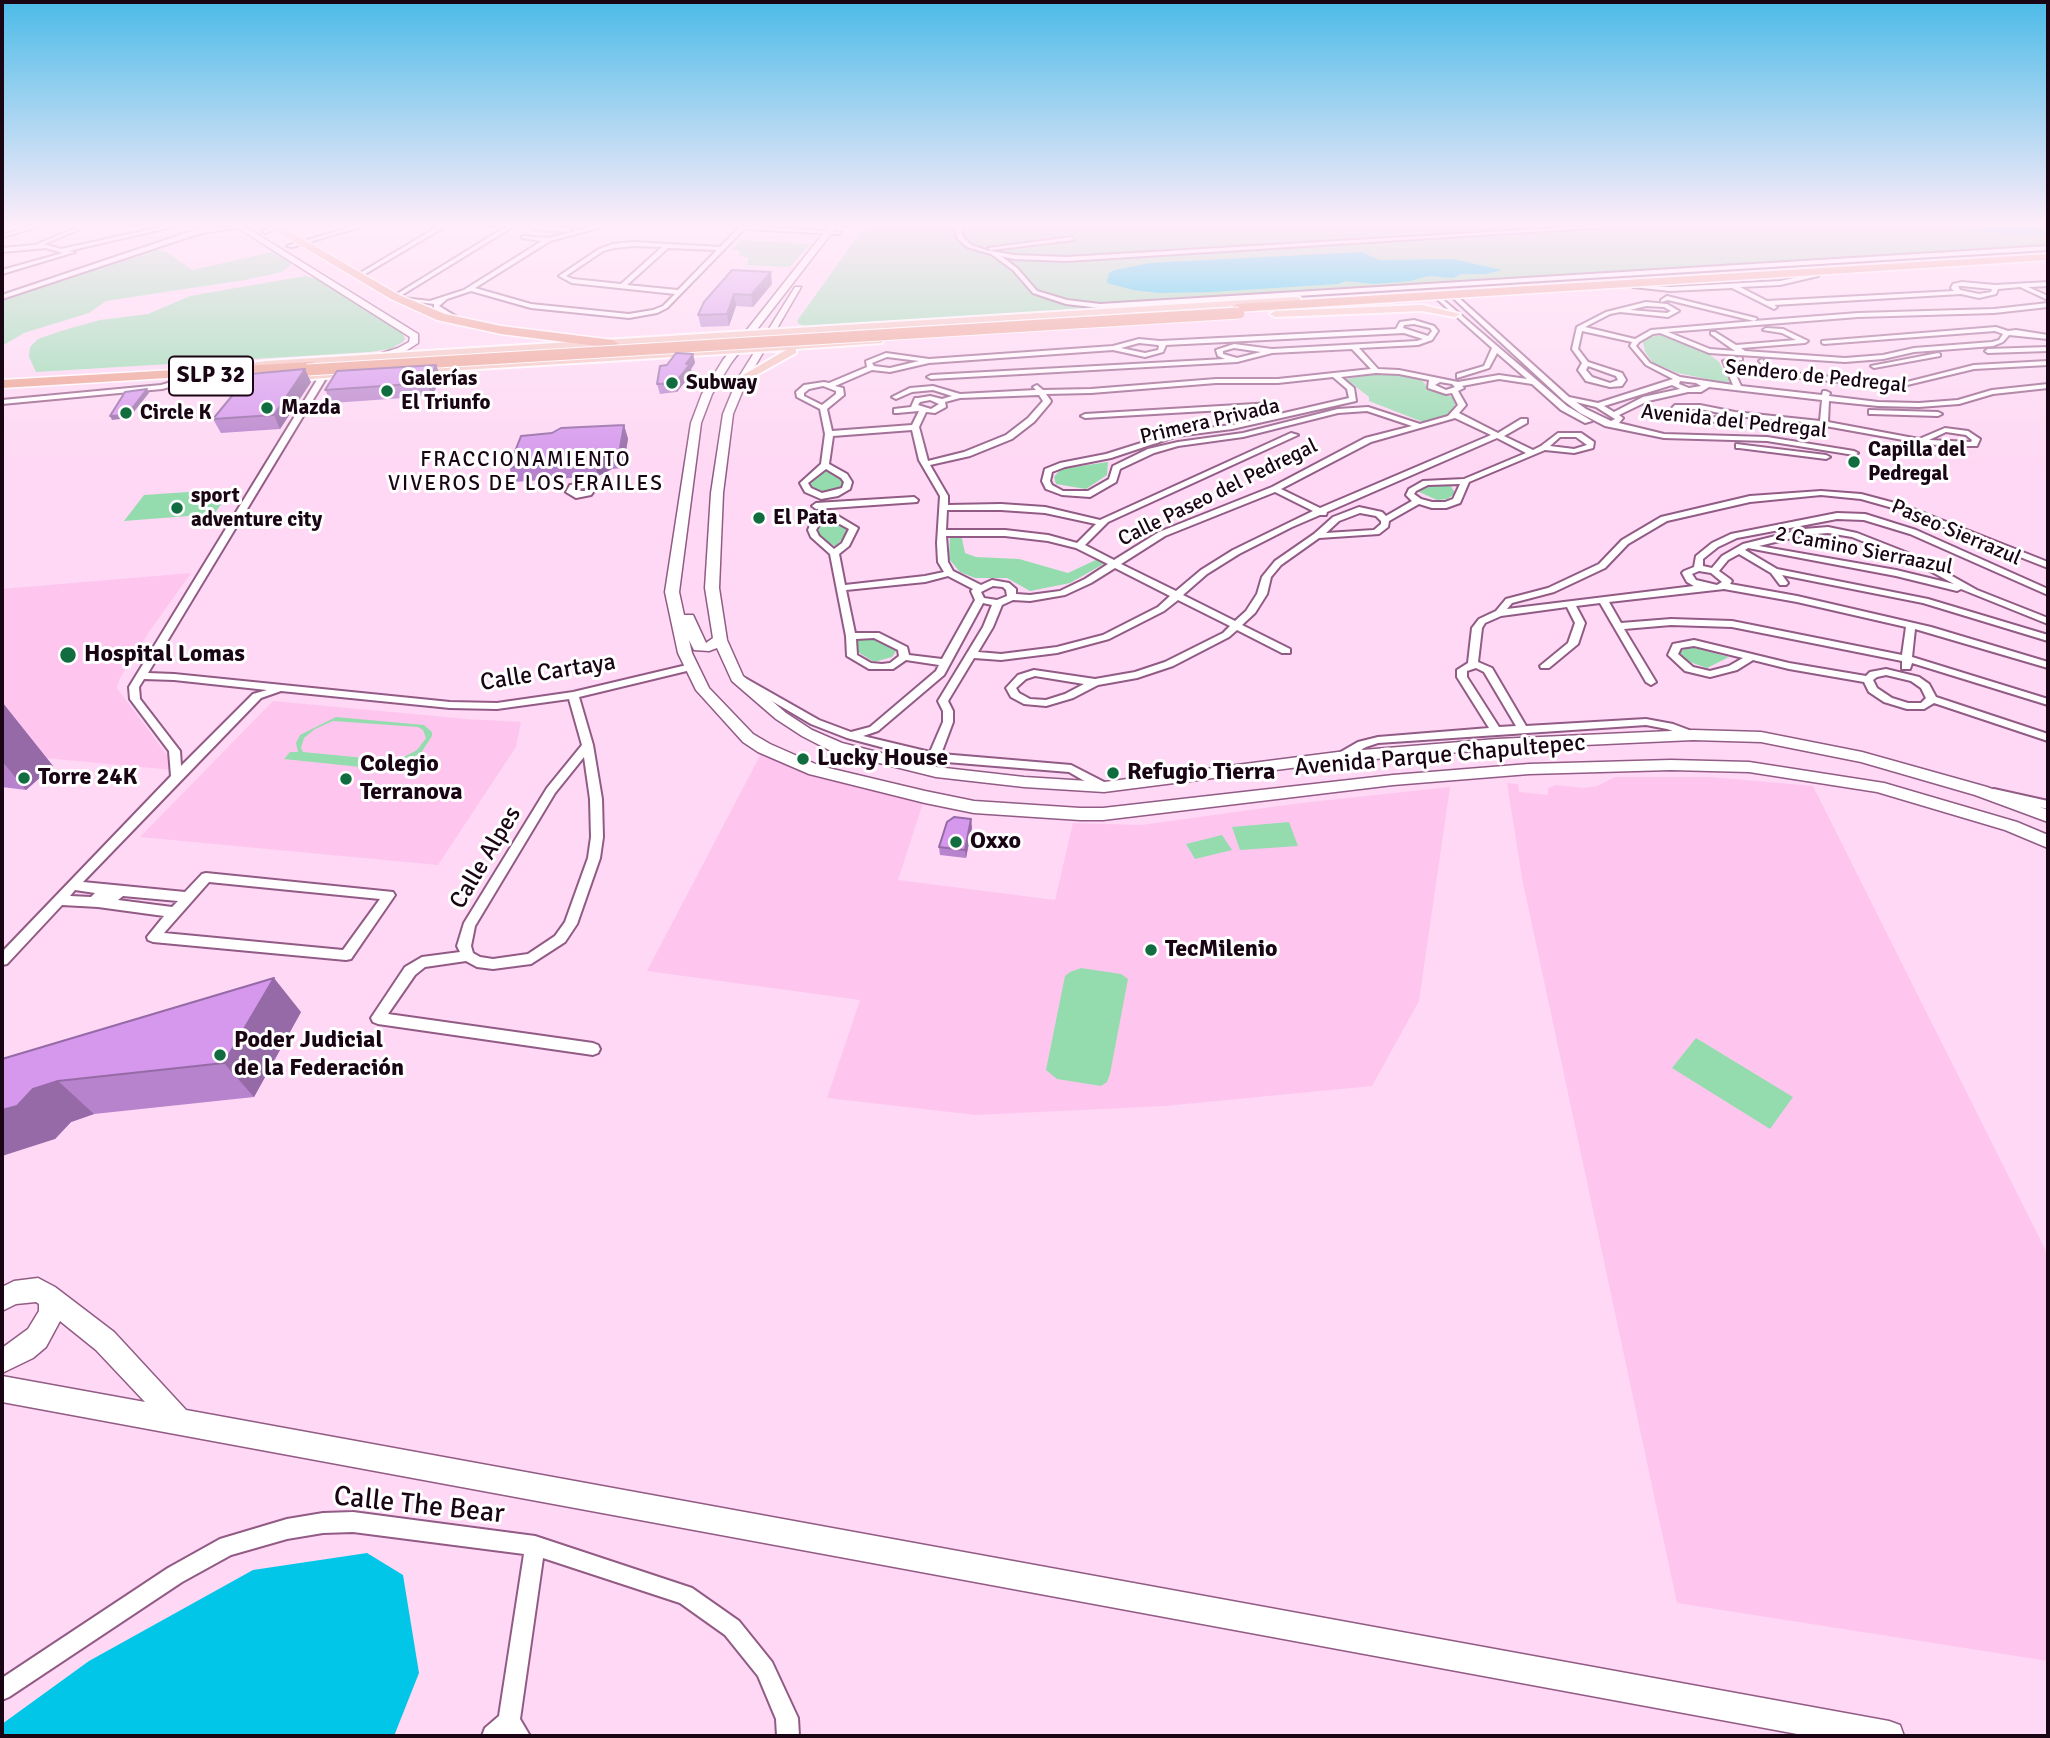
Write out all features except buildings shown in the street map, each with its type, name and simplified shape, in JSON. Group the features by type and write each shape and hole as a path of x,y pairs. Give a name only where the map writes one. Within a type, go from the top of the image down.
{"highway":[{"path":"390,307 452,328 552,346 584,358"},
{"path":"416,307 463,323 549,338 613,344"},
{"name":"SLP 32","path":"2,384 309,368 1280,307"},
{"name":"SLP 32","path":"1238,310 1319,307"},
{"path":"1276,314 1321,307"},
{"path":"1470,312 1473,307"},
{"name":"SLP 32","path":"2,390 222,373 285,372 309,368"},
{"path":"260,379 285,372"}],"main road":[{"path":"376,358 401,350 413,343 415,336 380,307"},
{"name":"Avenida Parque Chapultepec","path":"772,307 727,362 706,394 696,423 707,449 712,589 720,640 737,678 781,716 807,733 837,747 936,772 1024,782 1104,787 1338,757 1497,744 1693,735 1761,737 1862,757 1981,791 2048,816"},
{"name":"Avenida Parque Chapultepec","path":"786,307 742,380 728,414 707,449 672,592 685,653 703,690 714,704 748,738 764,748 815,770 974,807 1036,813 1103,814 1393,780 1529,769 1671,765 1749,767 1878,787 2011,826 2048,842"},
{"path":"1190,307 266,363 222,373 225,381 584,358 702,354 1276,314 1422,308 1455,314"},
{"path":"715,336 761,320"},
{"path":"806,345 796,338 799,334 812,330"},
{"path":"685,354 723,347 728,342 720,338 689,338"},
{"path":"742,380 776,358 806,345"},
{"path":"702,354 727,362"},
{"path":"672,592 684,604 696,645 709,647 720,640"},
{"path":"974,807 1020,803 1082,805 1096,799 1104,787"},
{"path":"2,1299 27,1290 38,1290 105,1341 179,1421"},
{"path":"2,1361 37,1338 51,1313 49,1298"},
{"path":"7,1390 1889,1736"}],"street":[{"path":"436,307 463,323"},
{"path":"542,307 629,316 655,312 665,307"},
{"name":"Avenida del Pedregal","path":"1448,307 1569,412 1597,425 1663,443 1772,449 1826,457"},
{"name":"Avenida del Pedregal","path":"1465,307 1567,399 1583,411 1611,424 1664,436 1767,439 1854,453"},
{"path":"1579,328 1608,313 1635,307"},
{"path":"1622,311 1660,316 1676,310 1667,307"},
{"path":"1626,338 1658,329 1754,319 1705,307"},
{"path":"1775,307 1795,320"},
{"path":"1688,390 1648,364 1633,346 1636,341 1658,329 2045,307"},
{"path":"1721,322 1783,331 1805,341 1735,347"},
{"path":"932,377 1237,360 1272,351 1418,343 1430,339 1435,331 1423,323 1402,323 1399,327 1402,331"},
{"path":"1473,329 1488,328"},
{"path":"1579,328 1636,341"},
{"path":"1579,328 1575,349 1586,363 1619,375 1644,396"},
{"path":"1658,329 1709,351 1828,359 1865,359 1914,350 1993,344 2001,341 2007,333"},
{"path":"1824,342 1996,329 2007,333 2027,332 2048,337"},
{"path":"1674,337 1766,330"},
{"path":"831,385 871,368 890,370 929,361 1113,348 1130,341 1160,342 1402,331 1430,339"},
{"path":"1713,333 1745,354"},
{"path":"1113,348 1131,354 1156,353 1161,351 1163,346 1160,342"},
{"path":"1237,360 1220,355 1219,350 1234,346 1272,351"},
{"path":"1353,346 1376,371"},
{"path":"1487,367 1494,349"},
{"path":"1737,386 1726,361 1738,359 1864,368 1937,355 2048,349"},
{"path":"1156,353 1180,363 1192,382"},
{"path":"926,464 967,454 1009,437 1031,420 1047,401 1035,384 1023,354"},
{"path":"871,368 868,362 886,355 929,361"},
{"path":"929,361 933,388"},
{"path":"1762,361 1771,373 1878,384"},
{"path":"1586,363 1581,370 1589,379 1610,385 1619,384 1622,380"},
{"path":"1903,384 1974,368 2048,363"},
{"path":"979,588 976,594 980,600 998,603 1012,597 1011,589 999,583 979,588 948,573 943,562 944,495 926,464 915,426 918,407 926,398 942,401 960,396 1101,390 1192,382 1278,381 1376,371 1448,380 1487,367"},
{"path":"1487,367 1500,377"},
{"path":"1465,374 1474,380"},
{"path":"177,777 174,751 138,702 134,687 324,375"},
{"name":"Primera Privada","path":"1336,376 1350,387 1353,399 1277,415 1232,428 1176,434 1108,456 1063,465 1048,471 1046,481 1049,488 1062,494 1090,494 1113,480 1116,468 1151,451 1178,444 1243,435 1359,407 1419,426"},
{"path":"2,402 162,387 196,377"},
{"path":"1437,380 1432,382 1433,388 1456,388 1474,380 1500,377 1534,383"},
{"path":"1615,414 1644,396 1677,381 1691,379 1702,387"},
{"path":"1448,380 1456,388 1462,405 1456,415 1531,452"},
{"path":"1937,404 1939,399 1982,387 2015,381 2048,380"},
{"path":"2015,381 2026,387"},
{"path":"816,384 831,385 840,390 841,395 823,408 807,401 800,393 816,384"},
{"path":"1755,384 1826,398 1868,412 1938,414"},
{"name":"Sendero de Pedregal","path":"1826,398 1919,405 1959,402 1992,392 2048,386"},
{"path":"1598,405 1702,387 1826,398"},
{"name":"Sendero de Pedregal","path":"1702,387 1776,388 1790,395"},
{"path":"1982,387 1992,392"},
{"path":"896,397 910,390 933,388 960,396"},
{"path":"1949,396 1959,402"},
{"path":"896,397 918,407"},
{"path":"1824,424 1826,398"},
{"name":"Avenida del Pedregal","path":"1567,399 1598,405 1615,414 1618,420 1611,424 1597,425"},
{"path":"897,411 918,407 939,408 943,405 942,401"},
{"path":"1086,416 1270,402 1277,415"},
{"path":"1735,414 1706,422 1677,417 1673,411 1678,407 1690,406 1824,424 1920,441 1964,445 1974,444 1976,439 1968,433 1945,430 1920,441"},
{"path":"823,408 829,434 825,466 804,483 808,490 821,496 846,489 849,482 836,470 825,466"},
{"name":"Calle Paseo del Pedregal","path":"1012,597 1030,598 1062,593 1088,581 1162,534 1275,489 1368,440 1456,415"},
{"path":"970,654 1002,657 1057,650 1105,637 1161,609 1203,572 1236,552 1320,512 1499,435 1524,421"},
{"path":"829,434 915,426"},
{"path":"1465,481 1457,501 1447,505 1432,505 1410,495 1413,489 1421,485 1465,481 1544,448 1574,451 1589,448 1591,444 1584,438 1565,434 1553,437 1544,448"},
{"path":"1079,546 1101,523 1294,435"},
{"path":"1410,472 1421,485"},
{"path":"1275,489 1336,519"},
{"path":"1499,613 1509,601 1551,590 1602,566 1625,542 1664,519 1750,499 1821,493 1861,497 1903,509 2048,565"},
{"path":"816,506 821,496"},
{"path":"816,506 914,500"},
{"path":"1385,520 1419,501"},
{"path":"816,506 828,519"},
{"path":"944,508 1001,507 1045,510 1101,523"},
{"path":"1096,682 1034,673 1022,677 1012,688 1015,695 1028,702 1046,703 1069,696 1096,682 1137,675 1169,664 1217,640 1237,625 1256,604 1267,577 1278,563 1318,536 1336,519 1359,510 1370,510 1385,520"},
{"name":"Paseo Sierrazul","path":"1698,568 1699,558 1715,545 1734,536 1837,516 1865,517 1913,532 2048,592"},
{"path":"834,553 846,544 854,528 838,519 815,523 812,530 834,553 851,636 852,656 869,666 894,666 904,657"},
{"path":"1318,536 1376,532 1385,525 1385,520"},
{"path":"1714,571 1725,558 1742,548 1804,531 1828,530 1854,535 1915,559 1974,592 2048,621"},
{"path":"942,533 1005,533 1048,538 1079,546 1286,651"},
{"path":"1742,548 1774,571 1783,583"},
{"name":"2 Camino Sierraazul","path":"1742,548 1896,573 1974,592"},
{"path":"1690,586 1687,573 1698,568 1714,571 1727,581 1724,586"},
{"path":"1774,571 1925,601 2048,638"},
{"path":"842,588 925,579 948,573"},
{"path":"1473,665 1476,628 1482,621 1499,613 1690,586 1724,586 1797,599 2015,653 2048,665"},
{"path":"1602,599 1651,682"},
{"path":"851,736 874,729 940,673 980,600"},
{"path":"934,757 948,722 948,711 943,701 988,627 998,603"},
{"path":"1545,666 1573,644 1580,623 1569,603"},
{"path":"1619,626 1671,622 1732,624 1908,659 2048,702"},
{"path":"969,623 988,627"},
{"path":"1903,675 1908,659 1911,626"},
{"path":"851,636 876,635 903,649 904,657"},
{"path":"1751,657 1733,668 1710,674 1689,669 1673,655 1677,646 1694,643 1868,680"},
{"path":"904,657 946,663"},
{"path":"1496,731 1462,677 1462,670 1473,665 1482,666 1490,673 1523,729"},
{"name":"Calle Cartaya","path":"140,676 174,677 255,690 284,687 450,705 497,706 573,695 691,667"},
{"path":"1868,680 1874,674 1886,672 1903,675 1925,686 1932,699 2048,738"},
{"path":"940,673 957,676"},
{"path":"138,702 143,689 174,677"},
{"path":"737,678 766,691 815,722 851,736 934,757 1071,769 1104,787"},
{"path":"1868,680 1873,690 1898,703 1924,706 1932,699"},
{"name":"Calle Cartaya","path":"2,960 8,945 59,900 203,750 255,690"},
{"path":"573,695 587,745 596,799 597,837 594,858 571,924 560,939 531,959 493,964 477,962 468,956 422,962 410,971 378,1018 593,1049"},
{"path":"1338,757 1362,744 1378,740 1523,729 1646,722 1669,726 1693,735"},
{"name":"Calle Alpes","path":"468,956 464,946 469,926 551,791 587,745"},
{"path":"174,751 203,750"},
{"path":"1981,791 2025,798 2048,805"},
{"path":"206,877 389,894 346,955 153,937 174,912 206,877"},
{"path":"73,885 188,897"},
{"path":"100,903 99,895 113,890"},
{"path":"59,900 174,912"},
{"name":"Calle The Bear","path":"2,1690 185,1569 227,1546 287,1529 323,1523 353,1522 535,1546 685,1595 732,1628 765,1670 787,1718 788,1736"},
{"path":"493,1736 514,1728 535,1546"}],"shaded area":[{"name":"Hospital Lomas","path":"191,573 149,632 120,678 117,688 176,767 173,770 2,754 2,589"},
{"name":"Colegio Terranova","path":"273,701 521,722 516,747 438,865 140,837"},
{"name":"TecMilenio","path":"764,748 815,770 925,797 898,880 1055,900 1073,823 1141,825 1301,803 1450,787 1419,1001 1372,1086 1165,1106 976,1115 827,1098 860,1000 647,971"},
{"path":"1615,777 1711,777 1813,786 2048,1255 2048,1661 1677,1603 1522,878 1507,783 1518,784 1519,792 1548,795 1548,788 1556,785 1584,788 1597,786"}],"green space":[{"path":"2,307 97,307 89,313 24,333 2,346"},
{"path":"164,307 361,307 402,333 405,338 390,349 370,352 36,372 29,357 30,347 38,339 100,320 148,314"},
{"path":"807,307 1114,307 805,326 797,321"},
{"path":"1665,334 1705,351 1719,362 1731,384 1678,373 1653,363 1645,352 1643,342"},
{"path":"1384,373 1421,379 1430,390 1456,398 1454,409 1445,417 1423,422 1369,401 1369,397 1346,379"},
{"path":"1108,462 1107,475 1086,489 1056,484 1054,477 1061,469"},
{"path":"826,466 847,482 844,489 821,494 810,490 806,484"},
{"path":"1424,485 1451,486 1455,493 1448,499 1437,500 1417,491"},
{"name":"sport adventure city","path":"232,489 214,514 124,521 144,495"},
{"path":"831,522 850,528 836,547 819,536 818,530 822,524"},
{"path":"961,534 965,553 976,557 1019,559 1068,573 1100,558 1107,562 1070,583 1030,591 1007,578 975,578 960,572 949,559 950,535"},
{"path":"857,638 890,645 896,651 892,657 874,662 858,652 855,642"},
{"path":"1691,647 1729,657 1707,668 1690,662 1678,652"},
{"path":"336,717 424,725 432,732 421,753 389,770 284,759 290,752 298,752 296,743 300,735","holes":["333,721 418,727 423,730 426,738 417,750 396,761 303,752 301,748 304,738 315,729"]},
{"path":"1289,822 1298,846 1240,850 1232,827"},
{"path":"1222,835 1232,850 1195,859 1186,844"},
{"path":"1081,968 1121,974 1128,979 1110,1074 1107,1082 1101,1086 1057,1079 1046,1070 1065,976"},
{"path":"1696,1038 1793,1097 1770,1129 1672,1068"}],"water":[{"path":"367,1553 403,1575 419,1673 394,1736 2,1736 2,1724 89,1661 253,1570"}],"place":[{"name":"Subway","path":"672,383"},
{"name":"Galerías El Triunfo","path":"387,391"},
{"name":"Mazda","path":"267,408"},
{"name":"Circle K","path":"126,413"},
{"name":"Capilla del Pedregal","path":"1854,462"},
{"name":"sport adventure city","path":"177,508"},
{"name":"El Pata","path":"759,518"},
{"name":"Hospital Lomas","path":"68,655"},
{"name":"Lucky House","path":"803,759"},
{"name":"Refugio Tierra","path":"1113,773"},
{"name":"Torre 24K","path":"24,778"},
{"name":"Colegio Terranova","path":"346,779"},
{"name":"Oxxo","path":"956,842"},
{"name":"TecMilenio","path":"1151,950"},
{"name":"Poder Judicial de la Federación","path":"220,1055"}],"district":[{"name":"FRACCIONAMIENTO VIVEROS DE LOS FRAILES","path":"526,472"}]}
